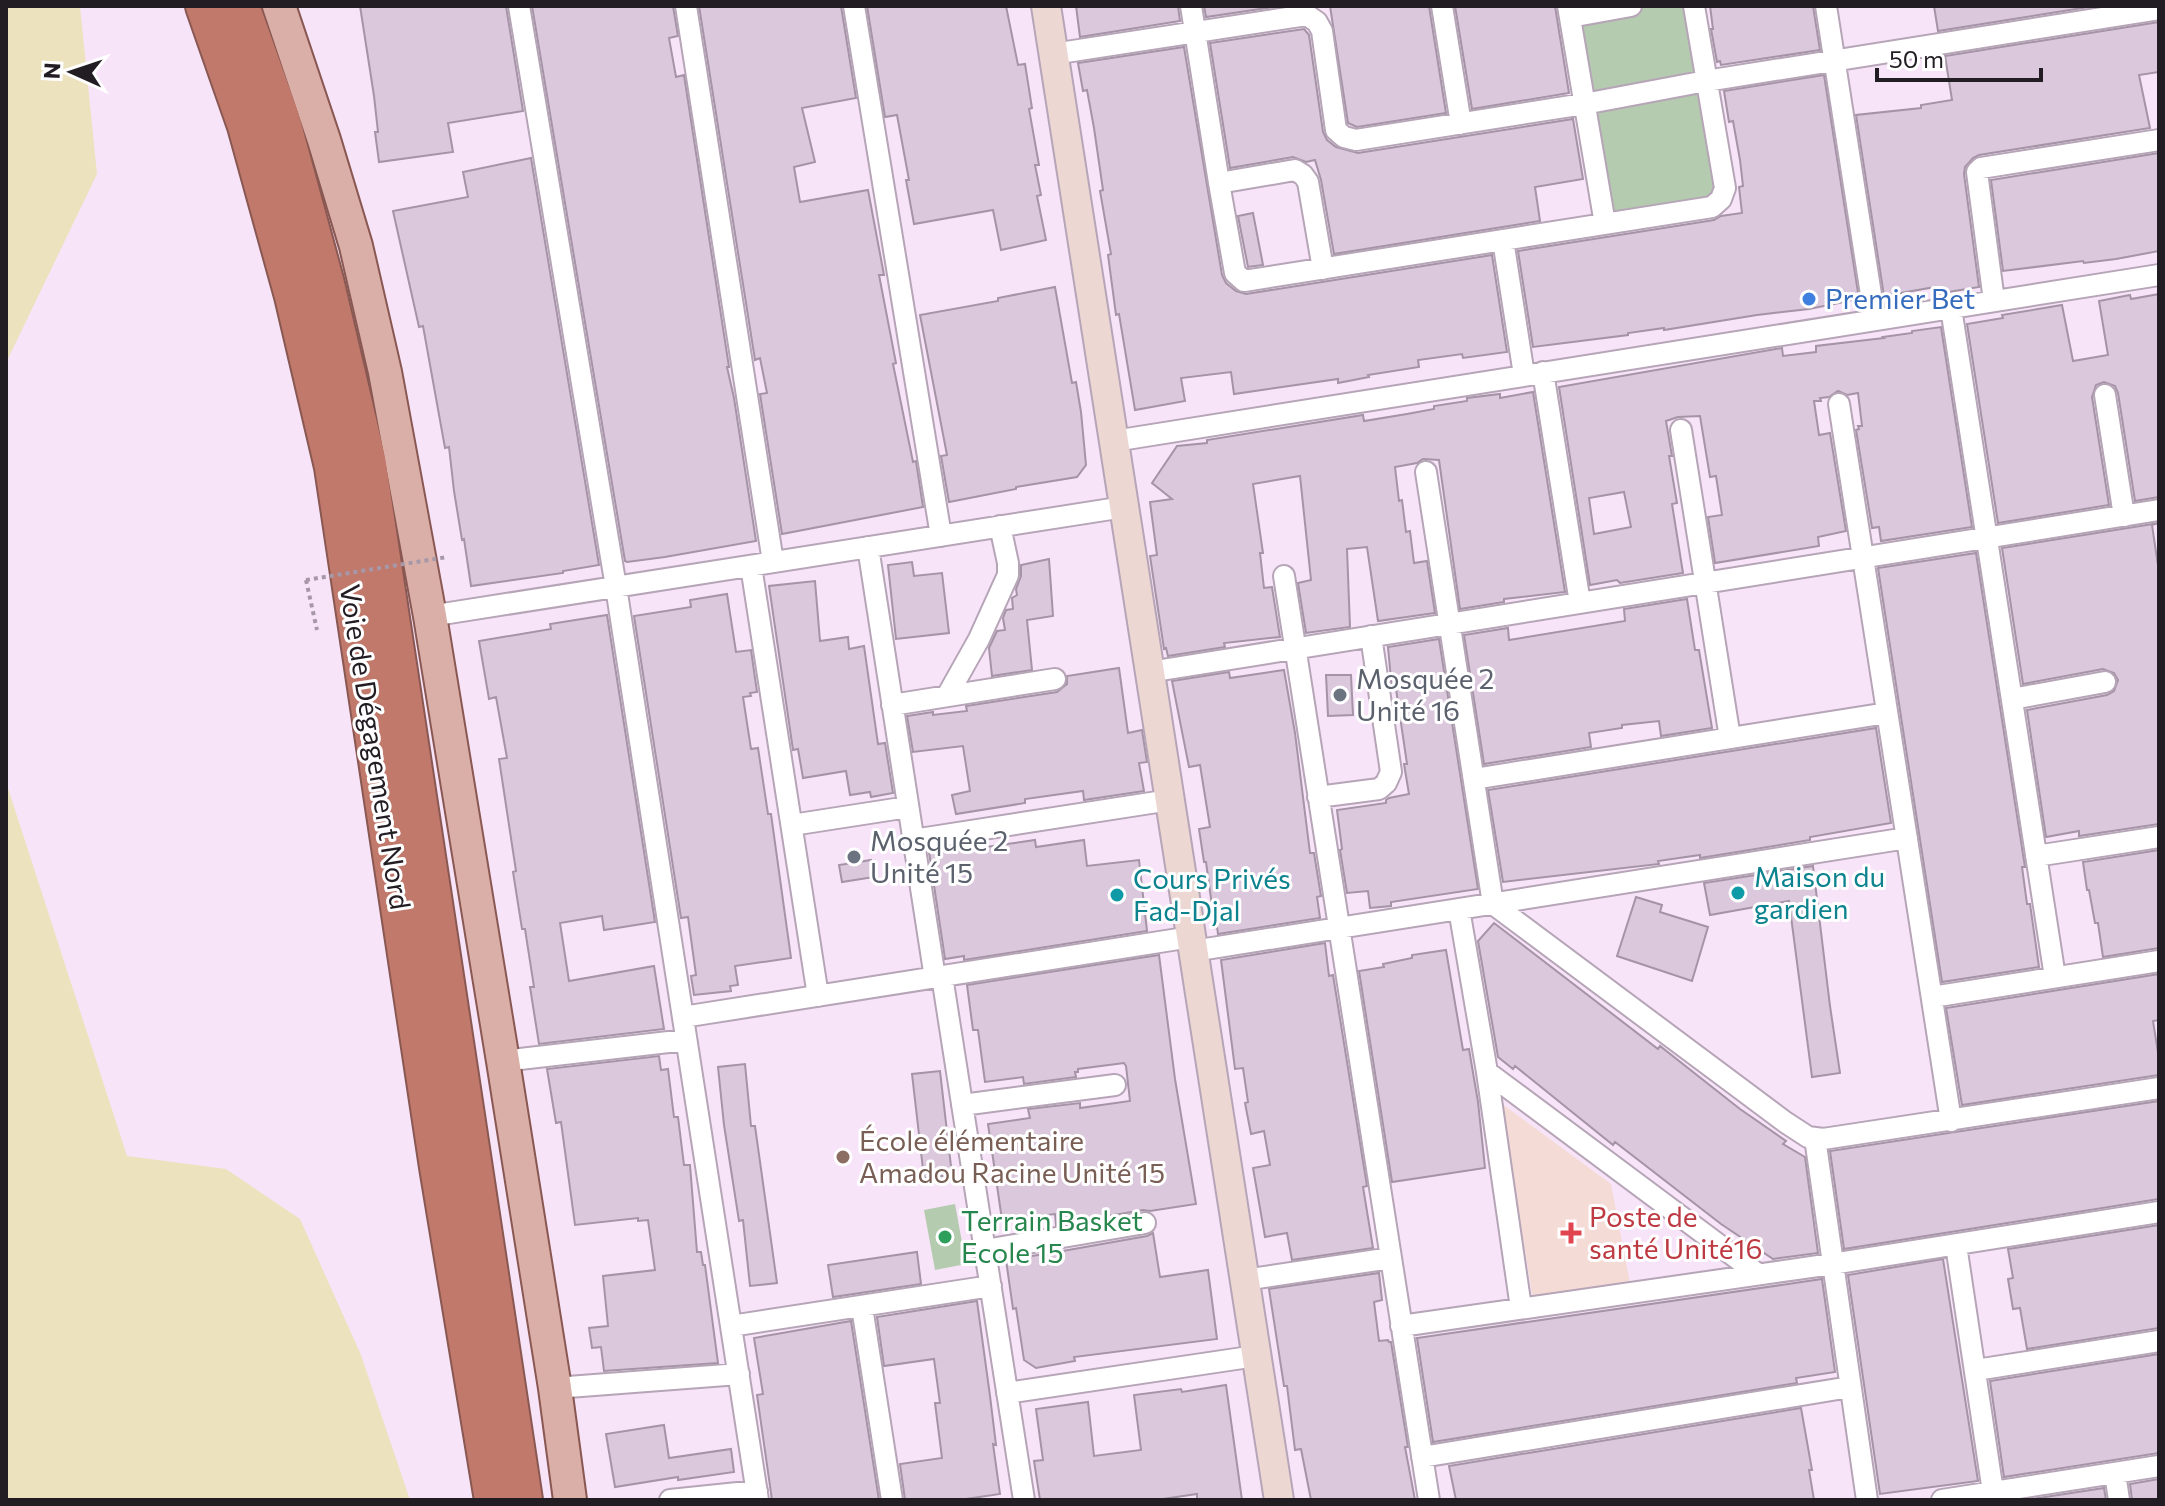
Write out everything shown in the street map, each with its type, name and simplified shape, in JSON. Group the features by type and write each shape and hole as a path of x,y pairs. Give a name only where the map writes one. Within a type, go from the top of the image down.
{"highway":[{"name":"Voie de Dégagement Nord","path":"204,6 246,126 293,296 333,467 438,1167 493,1500"},
{"name":"Voie de Dégagement Nord","path":"241,6 281,118 326,284 367,459 524,1500"}],"main road":[{"path":"279,6 356,246 385,372 430,616 503,1061 570,1500"}],"street":[{"path":"519,6 616,587 758,1495 670,1500"},
{"path":"686,6 773,562"},
{"path":"854,6 941,536"},
{"path":"1046,6 1279,1500"},
{"path":"1191,6 1235,273 1244,281 1712,207 1721,199 1725,188 1694,6"},
{"path":"1442,6 1461,124"},
{"path":"1605,224 1569,12 1631,6"},
{"path":"1826,6 1875,320"},
{"path":"1053,54 1307,15 1317,22 1322,31 1336,130 1344,137 1356,140 1584,104 2119,11 2159,9"},
{"path":"1994,301 1977,172 1981,168 2159,140"},
{"path":"1219,183 1295,170 1303,175 1308,182 1323,269"},
{"path":"1503,240 1534,374 1580,603"},
{"path":"1114,441 2159,275"},
{"path":"1951,308 2055,977"},
{"path":"2105,395 2124,516"},
{"path":"1839,404 1951,1121"},
{"path":"1681,430 1730,738"},
{"path":"1426,472 1493,904 1808,1137 1823,1139 2159,1088"},
{"path":"430,616 1124,507"},
{"path":"1149,672 2159,511"},
{"path":"947,696 979,639 1008,575 1000,526"},
{"path":"868,547 913,840 962,1105 1024,1500"},
{"path":"751,566 818,996"},
{"path":"1284,576 1429,1500"},
{"path":"1318,797 1379,789 1391,772 1371,636"},
{"path":"892,705 1055,679"},
{"path":"2012,699 2105,682"},
{"path":"1474,779 1887,713"},
{"path":"913,840 1170,800"},
{"path":"792,825 908,807"},
{"path":"2036,856 2159,837"},
{"path":"683,1017 938,977 1339,928 1907,838"},
{"path":"1459,909 1487,1072 1521,1308"},
{"path":"1932,997 2159,961"},
{"path":"503,1061 686,1040"},
{"path":"1487,1072 1758,1274"},
{"path":"962,1105 1115,1085"},
{"path":"1815,1138 1867,1500"},
{"path":"1401,1326 1832,1264 2159,1212"},
{"path":"985,1250 1145,1223"},
{"path":"1956,1245 1993,1492"},
{"path":"1244,1280 1391,1258"},
{"path":"731,1326 991,1286"},
{"path":"862,1307 892,1500"},
{"path":"1976,1370 2159,1341"},
{"path":"1007,1393 1256,1356"},
{"path":"555,1388 739,1374"},
{"path":"1422,1457 1850,1387"},
{"path":"1942,1500 2159,1466"},
{"path":"2115,1473 2119,1500"}],"path":[{"path":"317,630 306,580 447,557"}],"shaded area":[{"name":"Poste de santé Unité16","path":"1501,1103 1611,1184 1630,1283 1533,1300"}],"green space":[{"path":"1603,6 1688,6 1718,199 1608,216 1576,10"},
{"name":"Terrain Basket Ecole 15","path":"955,1204 966,1264 935,1270 924,1210"}],"sand":[{"path":"6,6 80,6 97,174 6,363"},
{"path":"6,782 127,1156 226,1169 300,1219 361,1355 410,1500 6,1500"}],"building":[{"path":"360,6 506,6 523,111 448,123 453,152 379,162 374,96"},
{"path":"532,6 673,6 678,36 669,38 676,77 684,75 756,541 625,561"},
{"path":"699,6 841,6 856,98 802,108 815,162 794,167 800,202 868,190 884,275 879,275 896,363 893,364 913,462 916,461 923,507 782,534 760,394 767,393 760,358 755,360"},
{"path":"867,6 1006,6 1018,65 1025,64 1039,165 1035,165 1041,195 1037,196 1046,240 1001,250 993,210 914,224 897,115 885,117"},
{"path":"1076,6 1178,6 1180,21 1080,37"},
{"path":"1204,6 1280,6 1206,17"},
{"path":"1330,6 1429,6 1446,113 1357,127 1348,123"},
{"path":"1455,6 1555,6 1569,93 1472,109"},
{"path":"1710,6 1813,6 1820,50 1721,65 1720,61 1717,62"},
{"path":"1934,6 2095,6 1938,31"},
{"path":"2159,22 2159,72 2139,75 2150,128 1973,158 1965,167 1964,174 1979,287 1936,294 1935,287 1884,296 1856,115 1921,108 1921,105 1952,100 1945,56"},
{"path":"1304,29 1309,35 1323,132 1336,147 1358,153 1573,119 1583,179 1535,187 1540,221 1334,254 1315,160 1306,162 1293,157 1230,168 1210,43"},
{"path":"1184,47 1222,275 1226,283 1246,294 1492,255 1507,352 1418,360 1419,367 1338,383 1338,379 1234,394 1231,372 1181,378 1185,401 1135,410 1119,314 1116,315 1094,128 1078,63"},
{"path":"1824,75 1859,299 1809,309 1533,347 1518,251 1742,213 1740,160 1724,91"},
{"path":"2159,153 2159,251 2116,259 2003,271 1991,180"},
{"path":"531,158 599,565 471,586 449,447 445,448 423,326 419,327 393,211 468,197 463,172"},
{"path":"1253,213 1263,265 1248,267 1238,216"},
{"path":"1055,287 1072,383 1076,382 1086,465 1077,477 949,502 941,456 947,455 920,315"},
{"path":"2159,294 2159,497 2135,501 2118,393 2115,386 2104,382 2096,385 2092,397 2109,505 1998,523 1967,324 2062,305 2073,361 2108,355 2099,301"},
{"path":"1941,327 1972,527 1881,541 1879,527 1872,528 1856,430 1862,426 1858,393 1847,395 1838,391 1820,398 1821,401 1814,401 1819,435 1830,433 1846,531 1818,537 1819,546 1715,563 1708,517 1722,515 1716,476 1710,477 1700,416 1678,417 1666,421 1677,503 1672,504 1683,573 1590,585 1559,387 1782,348 1783,356 1816,352 1816,346 1884,338","holes":["1624,492 1631,527 1594,534 1589,498"]},
{"path":"1533,392 1565,592 1504,599 1504,602 1460,609 1439,460 1423,459 1395,467 1399,501 1402,500 1406,532 1410,531 1414,563 1427,561 1435,613 1378,621 1367,547 1347,549 1350,627 1306,633 1298,583 1311,580 1300,476 1253,484 1263,553 1260,553 1264,588 1272,587 1280,637 1224,643 1225,647 1168,656 1164,649 1150,556 1157,555 1150,502 1172,499 1152,483 1177,446 1363,415 1364,421 1407,414 1467,401 1467,398 1500,394 1500,398"},
{"path":"2159,523 2152,525 2159,572 2159,824 2079,836 2079,831 2046,837 2027,710 2107,695 2114,691 2118,680 2114,673 2103,669 2023,684 2002,548"},
{"path":"1976,553 2039,967 1942,982 1878,568"},
{"path":"1049,559 1053,616 1027,620 1032,670 992,676 989,648 997,631 1005,630 1003,618 1006,610 1013,609 1012,598 1017,595 1021,565"},
{"path":"912,562 914,576 942,573 949,633 896,639 888,565"},
{"path":"815,581 820,641 848,637 849,649 864,646 878,744 885,743 893,793 871,797 870,792 850,795 846,771 803,778 798,749 793,750 769,586"},
{"path":"727,594 736,652 751,650 757,692 743,697 751,749 758,748 768,814 771,814 791,958 735,966 738,985 730,986 731,991 694,995 691,976 696,975 688,917 681,918 634,616 691,607 690,600"},
{"path":"1687,599 1712,728 1661,736 1659,721 1622,725 1622,728 1589,733 1591,747 1484,764 1464,635 1508,628 1509,640 1625,621 1624,609"},
{"path":"607,615 655,922 604,930 602,916 560,923 569,981 654,966 664,1029 539,1044 530,987 534,987 513,872 516,871 499,759 507,758 496,697 489,699 479,641 551,629 550,624"},
{"path":"1439,639 1478,889 1370,908 1368,891 1347,893 1337,810 1386,803 1389,798 1409,794 1388,647"},
{"path":"1119,668 1128,733 1142,730 1147,762 1139,763 1144,791 1084,800 1083,791 1025,799 1025,803 956,814 952,795 970,791 963,746 913,752 907,716 967,711 966,706 1057,692 1067,684 1067,676"},
{"path":"1284,670 1310,853 1314,853 1321,896 1317,897 1320,918 1218,934 1199,829 1210,827 1200,765 1189,767 1172,681 1229,672 1230,678"},
{"name":"Mosquée 2 Unité 16","path":"1326,675 1351,675 1353,715 1328,716"},
{"path":"1876,728 1891,823 1700,858 1700,855 1658,861 1659,864 1503,882 1488,790"},
{"path":"1035,840 1036,847 1084,840 1087,866 1139,860 1147,931 964,960 964,956 945,959 929,852"},
{"path":"2159,850 2159,948 2103,957 2083,862"},
{"path":"871,860 874,877 842,882 839,865"},
{"path":"1813,866 1840,1073 1812,1077 1789,901 1710,915 1704,883"},
{"path":"1636,897 1662,905 1660,912 1708,927 1692,981 1617,956"},
{"path":"1494,923 1658,1049 1660,1046 1786,1141 1783,1144 1805,1157 1818,1253 1773,1259 1721,1224 1615,1142 1613,1145 1515,1066 1513,1069 1498,1057 1478,941"},
{"path":"1325,943 1329,976 1333,975 1367,1186 1363,1187 1373,1248 1292,1260 1287,1233 1265,1237 1253,1168 1270,1165 1264,1131 1251,1134 1243,1068 1235,1069 1221,960"},
{"path":"1446,950 1463,1050 1469,1049 1485,1168 1392,1182 1359,971 1384,967 1383,964 1412,958 1412,955"},
{"path":"1159,955 1196,1204 1056,1225 1055,1214 1002,1220 988,1124 1030,1118 1028,1109 1080,1103 1080,1108 1130,1101 1126,1066 1124,1063 1078,1069 1076,1077 1024,1084 1023,1077 985,1082 978,1030 973,1030 967,985"},
{"path":"2159,974 2159,1020 2153,1021 2159,1075 1962,1105 1946,1008"},
{"path":"659,1056 661,1070 668,1069 684,1165 690,1165 697,1252 701,1252 705,1265 718,1363 604,1371 601,1347 592,1348 589,1328 608,1326 603,1276 655,1270 648,1220 638,1221 638,1218 575,1225 561,1122 556,1123 547,1069"},
{"path":"745,1064 751,1126 755,1126 777,1283 750,1286 743,1220 739,1221 718,1067"},
{"path":"940,1071 952,1175 924,1178 912,1074"},
{"path":"2159,1101 2159,1199 1844,1249 1830,1151"},
{"path":"2159,1225 2159,1328 2027,1349 2020,1308 2013,1309 2008,1279 2013,1278 2008,1249"},
{"path":"1153,1233 1160,1277 1208,1270 1217,1339 1074,1357 1075,1361 1036,1368 1024,1360 1006,1260"},
{"path":"917,1252 921,1284 833,1297 828,1265"},
{"path":"1943,1259 1978,1481 1880,1494 1848,1275"},
{"path":"1379,1273 1382,1300 1374,1302 1379,1341 1391,1342 1415,1500 1311,1500 1301,1449 1295,1450 1269,1289"},
{"path":"1822,1279 1835,1372 1796,1378 1797,1383 1433,1442 1417,1338"},
{"path":"977,1301 1000,1494 959,1500 905,1500 900,1464 942,1458 935,1403 940,1403 934,1359 884,1366 877,1317"},
{"path":"851,1321 879,1500 772,1500 757,1395 763,1394 754,1338"},
{"path":"2159,1354 2159,1453 2004,1477 1990,1381"},
{"path":"1226,1385 1242,1500 1197,1500 1197,1494 1156,1500 1040,1500 1034,1461 1043,1460 1036,1409 1088,1402 1094,1456 1141,1450 1134,1395"},
{"path":"1801,1408 1814,1500 1456,1500 1449,1466"},
{"path":"664,1425 669,1458 731,1449 734,1472 615,1487 606,1434"},
{"path":"2159,1479 2159,1500 2132,1500 2130,1484"},
{"path":"2104,1488 2106,1500 2026,1500"}],"place":[{"name":"Premier Bet","path":"1809,299"},
{"name":"Mosquée 2 Unité 16","path":"1340,695"},
{"name":"Mosquée 2 Unité 15","path":"854,857"},
{"name":"Maison du gardien","path":"1738,893"},
{"name":"Cours Privés Fad-Djal","path":"1117,895"},
{"name":"École élémentaire Amadou Racine Unité 15","path":"843,1157"},
{"name":"Poste de santé Unité16","path":"1571,1233"},
{"name":"Terrain Basket Ecole 15","path":"945,1237"}]}
